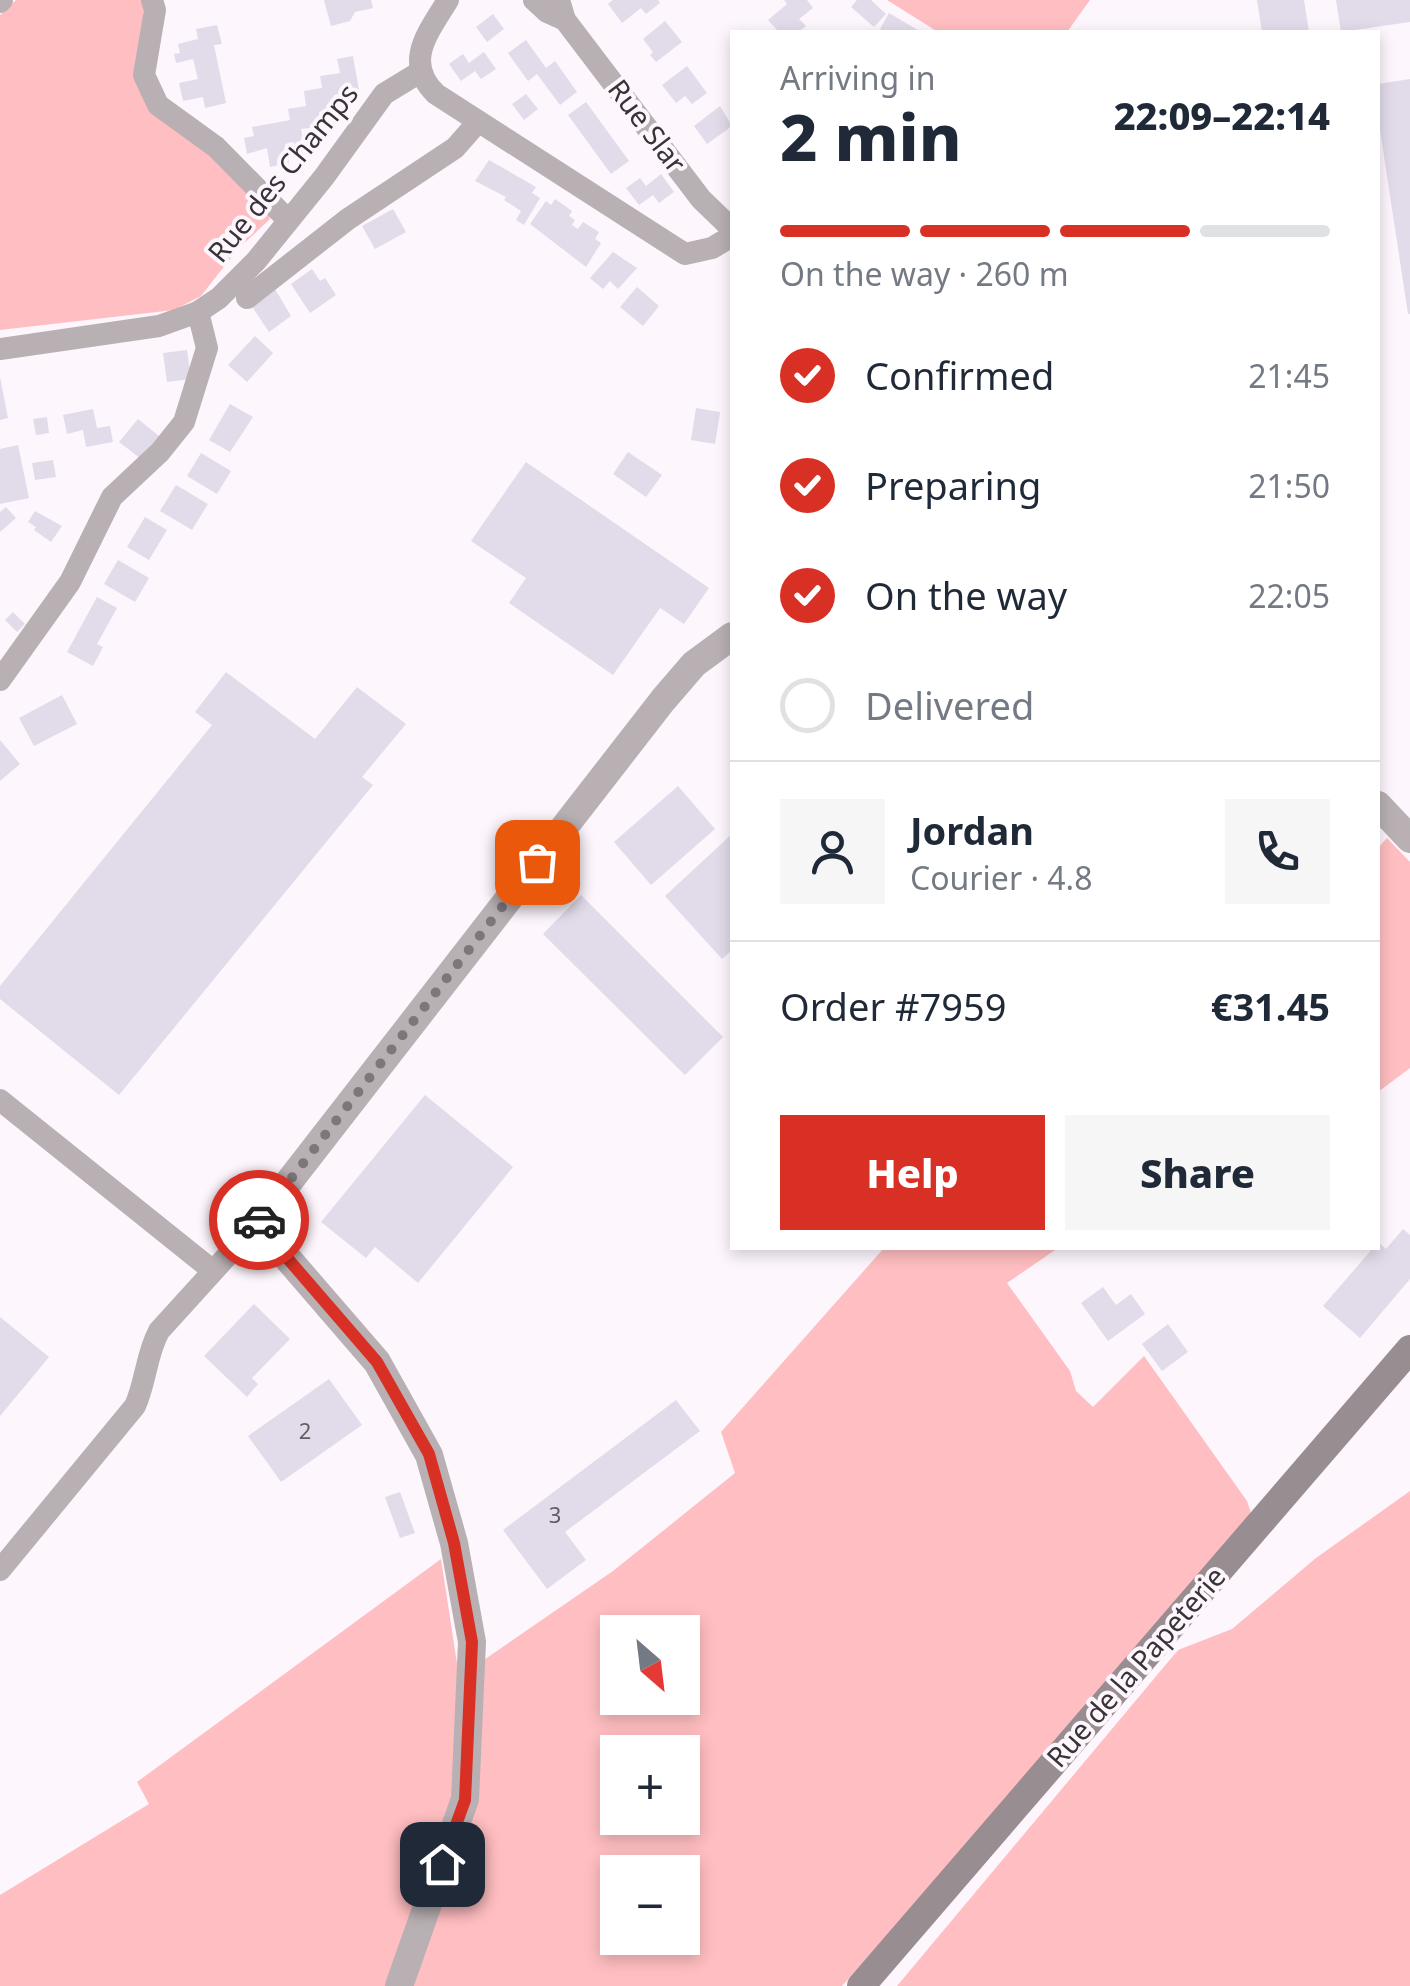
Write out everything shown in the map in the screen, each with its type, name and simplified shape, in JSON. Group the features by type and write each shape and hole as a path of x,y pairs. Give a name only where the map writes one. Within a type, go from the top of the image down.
{"main road":[{"name":"Rue de la Papeterie","path":"862,1986 1410,1349"}],"street":[{"path":"152,0 155,10 144,75 158,105 216,147 288,220"},
{"path":"448,0 419,55 420,72 436,94 685,254 712,248 730,234"},
{"name":"Rue Slar","path":"534,0 547,12 562,10 701,199 730,230"},
{"name":"Rue des Champs","path":"0,349 159,326 198,312 240,278 324,177 384,94 420,72"},
{"name":"Rue des Champs","path":"247,298 348,219 455,148 477,123"},
{"path":"0,680 70,582 112,497 144,469 184,422 207,348 198,312"},
{"path":"0,1570 135,1406 143,1388 150,1348 159,1331 257,1223 663,700 694,664 730,637"},
{"path":"1380,807 1410,839"},
{"path":"0,1100 212,1270"},
{"path":"257,1223 377,1362 429,1454 454,1543 472,1642 465,1800 399,1986"}],"shaded area":[{"path":"16,0 145,0 136,76 267,209 270,219 237,250 201,296 174,310 0,330 0,15"},
{"path":"887,0 1090,0 1068,30 935,30"},
{"path":"1387,838 1410,862 1410,1068 1380,1090 1380,846"},
{"path":"882,1250 1055,1250 1007,1283 1070,1371 1076,1391 1093,1407 1144,1356 1247,1501 1252,1516 1016,1793 842,1986 408,1986 459,1841 475,1666 613,1571 735,1473 721,1432"},
{"path":"1410,1491 1410,1986 897,1986 1178,1650 1232,1629 1316,1558"},
{"path":"441,1559 464,1709 455,1792 393,1986 0,1986 0,1895 149,1804 137,1782"}],"building":[{"path":"324,0 371,0 373,8 355,12 350,21 331,26"},
{"path":"613,0 660,3 646,14 641,8 622,23 608,4"},
{"path":"784,0 807,0 813,8 799,19 806,26 801,30 777,30 768,20 787,4"},
{"path":"857,0 871,0 886,14 874,27 851,7"},
{"path":"1257,0 1304,0 1309,30 1262,30"},
{"path":"1336,0 1410,0 1410,22 1341,30"},
{"path":"889,13 918,30 882,30"},
{"path":"493,14 504,29 487,42 476,27"},
{"path":"665,21 682,42 656,62 643,39"},
{"path":"217,25 222,44 214,45 226,103 205,108 203,97 183,101 179,83 198,79 193,59 176,63 174,54 180,53 178,44 198,39 196,29"},
{"path":"526,40 546,68 555,61 577,92 560,105 537,74 528,81 508,53"},
{"path":"484,52 496,69 481,79 475,71 461,81 449,64 463,54 469,63"},
{"path":"353,56 359,90 334,95 338,116 327,118 326,110 319,112 322,131 311,134 310,128 301,129 305,148 295,149 294,142 285,144 289,163 270,167 267,148 247,154 244,138 254,136 252,127 290,120 288,109 306,106 304,91 322,88 320,76 340,73 337,59"},
{"path":"687,66 707,93 692,104 685,96 676,103 662,85"},
{"path":"1410,79 1410,314 1380,130 1380,84"},
{"path":"526,94 538,109 524,120 512,104"},
{"path":"586,102 629,161 611,174 568,115"},
{"path":"720,106 730,123 730,127 707,144 694,126"},
{"path":"489,160 536,187 532,193 540,198 524,225 516,220 521,211 504,200 506,197 475,181"},
{"path":"661,174 674,192 659,203 653,195 639,205 626,188 640,178 646,186"},
{"path":"555,199 572,211 572,225 578,229 583,222 599,232 595,239 601,243 586,267 530,224 546,201 551,205"},
{"path":"393,209 406,232 375,249 362,226"},
{"path":"613,252 637,268 618,289 610,281 603,289 590,278"},
{"path":"312,269 320,281 325,278 336,295 310,313 291,284"},
{"path":"637,287 659,306 643,326 620,307"},
{"path":"275,289 291,316 269,332 251,305"},
{"path":"255,336 273,353 247,382 228,365"},
{"path":"187,350 191,379 167,382 163,353"},
{"path":"0,377 8,418 0,420"},
{"path":"230,404 253,417 230,452 209,440"},
{"path":"696,408 720,412 715,444 691,440"},
{"path":"93,409 97,428 110,426 113,442 86,447 83,430 67,434 63,415"},
{"path":"47,417 49,433 36,435 33,419"},
{"path":"138,419 159,436 141,459 119,442"},
{"path":"18,445 29,498 0,504 0,449"},
{"path":"628,452 662,475 646,497 613,474"},
{"path":"201,453 231,471 217,494 187,476"},
{"path":"53,460 56,477 35,480 32,463"},
{"path":"526,462 709,588 684,624 660,608 613,675 509,603 526,578 471,541"},
{"path":"176,485 208,504 192,530 160,511"},
{"path":"6,507 16,518 0,532 0,512"},
{"path":"35,511 62,526 51,542 28,522"},
{"path":"145,517 167,530 149,560 127,547"},
{"path":"118,560 149,578 135,602 104,584"},
{"path":"97,597 117,608 97,644 103,647 93,666 67,652"},
{"path":"13,612 25,624 17,632 5,620"},
{"path":"226,672 315,739 357,687 406,724 362,777 373,785 119,1095 0,999 0,986 212,725 195,712"},
{"path":"62,695 77,724 34,746 19,718"},
{"path":"0,740 20,764 0,781"},
{"path":"678,786 715,829 651,885 614,842"},
{"path":"730,836 730,952 722,959 665,896"},
{"path":"581,895 723,1037 685,1075 543,934"},
{"path":"425,1095 513,1167 418,1283 375,1247 366,1258 321,1222"},
{"path":"1403,1229 1410,1235 1410,1279 1360,1338 1323,1306 1371,1250 1380,1250 1380,1244 1386,1249"},
{"path":"1103,1287 1116,1305 1131,1294 1145,1314 1108,1341 1081,1303"},
{"path":"254,1304 290,1339 252,1378 258,1384 247,1397 204,1356"},
{"path":"0,1317 49,1357 0,1416"},
{"path":"1168,1324 1188,1352 1162,1371 1142,1344"},
{"path":"329,1379 362,1425 281,1482 248,1436"},
{"path":"676,1400 700,1431 565,1532 586,1560 547,1589 503,1530"},
{"path":"400,1492 415,1533 400,1538 385,1497"}],"way so far":[{"path":"259,1220 537,862"}],"route":[{"path":"259,1220 257,1223 377,1362 429,1454 454,1543 472,1642 465,1800 442,1864"}]}
